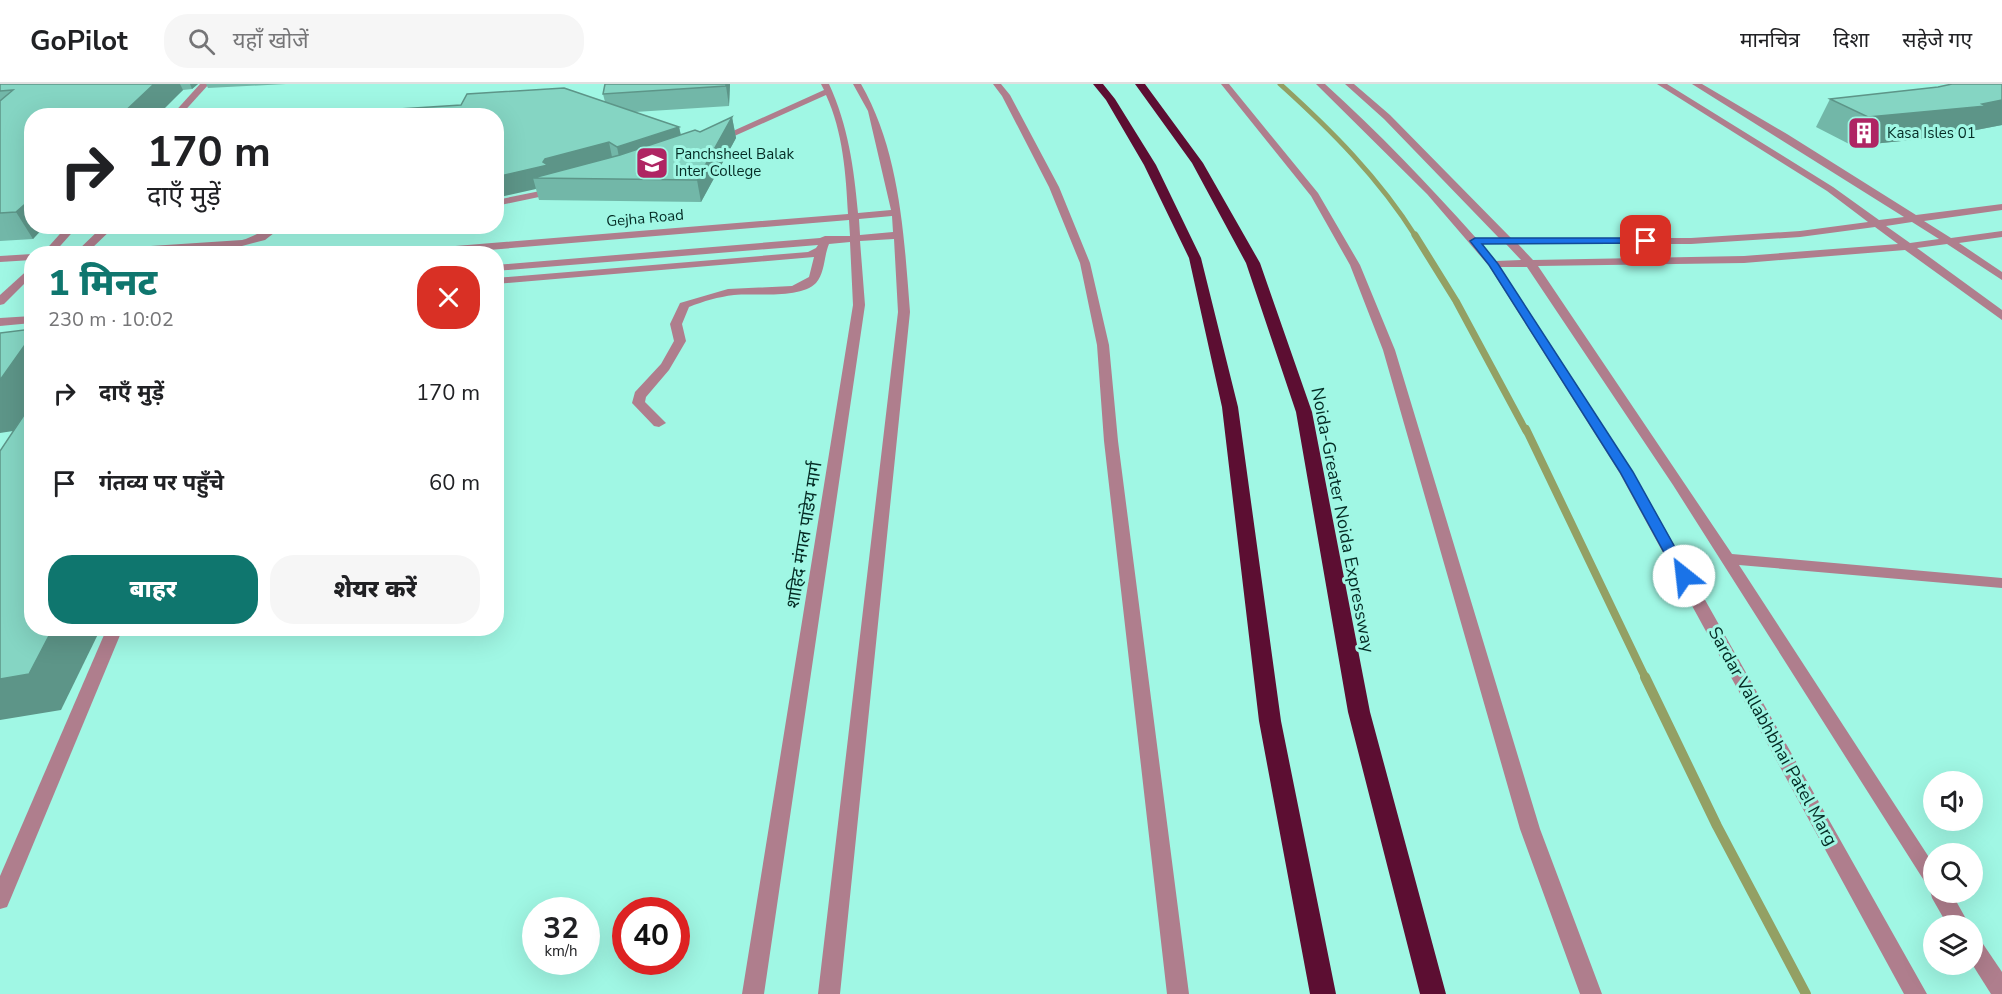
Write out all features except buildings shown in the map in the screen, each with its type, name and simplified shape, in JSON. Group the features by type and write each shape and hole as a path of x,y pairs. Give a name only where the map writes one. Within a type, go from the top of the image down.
{"highway":[{"path":"1098,84 1110,99 1150,165 1195,258 1230,407 1270,721 1323,994"},
{"name":"Noida-Greater Noida Expressway","path":"1140,84 1197,163 1253,262 1304,412 1359,712 1433,994"}],"street":[{"path":"182,108 205,84"},
{"path":"829,994 904,312 897,213 872,111 857,84"},
{"path":"997,84 1006,95 1054,187 1085,263 1103,345 1111,441 1178,994"},
{"path":"1225,84 1315,195 1355,265 1389,350 1530,830 1591,994"},
{"name":"Sardar Vallabhbhai Patel Marg","path":"1320,84 1381,142 1475,241 1493,264 1626,472 1916,994"},
{"path":"1349,84 1387,117 1530,263 1572,321 1923,866"},
{"path":"1661,84 1830,189 2002,316"},
{"path":"1696,84 1950,242 2002,278"},
{"path":"712,143 826,87"},
{"name":"शाहिद मंगल पांडेय मार्ग","path":"753,994 859,305 854,237 855,216 839,117 826,87"},
{"path":"1682,97 1718,97"},
{"path":"504,200 523,191 554,182"},
{"path":"504,202 565,189"},
{"path":"1475,241 1691,241 1800,234 2002,207"},
{"name":"Gejha Road","path":"492,246 897,213"},
{"path":"54,246 66,234"},
{"path":"88,246 101,234"},
{"path":"192,246 249,242 267,234"},
{"path":"1493,264 1707,261 1910,247 2002,234"},
{"path":"504,267 825,239 898,235"},
{"path":"659,423 638,403 638,399 644,388 662,371 680,341 676,324 684,305 706,296 789,288 811,282 820,252 824,248 825,239"},
{"path":"504,280 808,255 820,252"},
{"path":"0,259 24,258"},
{"path":"0,302 24,277"},
{"path":"0,286 24,284"},
{"path":"0,311 24,310"},
{"path":"0,321 24,320"},
{"path":"1727,559 2002,583"},
{"path":"0,900 112,636"},
{"path":"1983,962 2002,991"}],"waterway":[{"path":"1280,84 1318,119 1370,175 1402,215 1416,237"},
{"path":"1415,235 1456,301 1526,431"},
{"path":"1526,429 1646,679"},
{"path":"1645,677 1717,826 1806,994"}],"place":[{"name":"Kasa Isles 01","path":"1864,133"},
{"name":"Panchsheel Balak Inter College","path":"652,163"}],"route":[{"path":"1646,241 1475,241 1493,264 1626,472 1684,576"}]}
